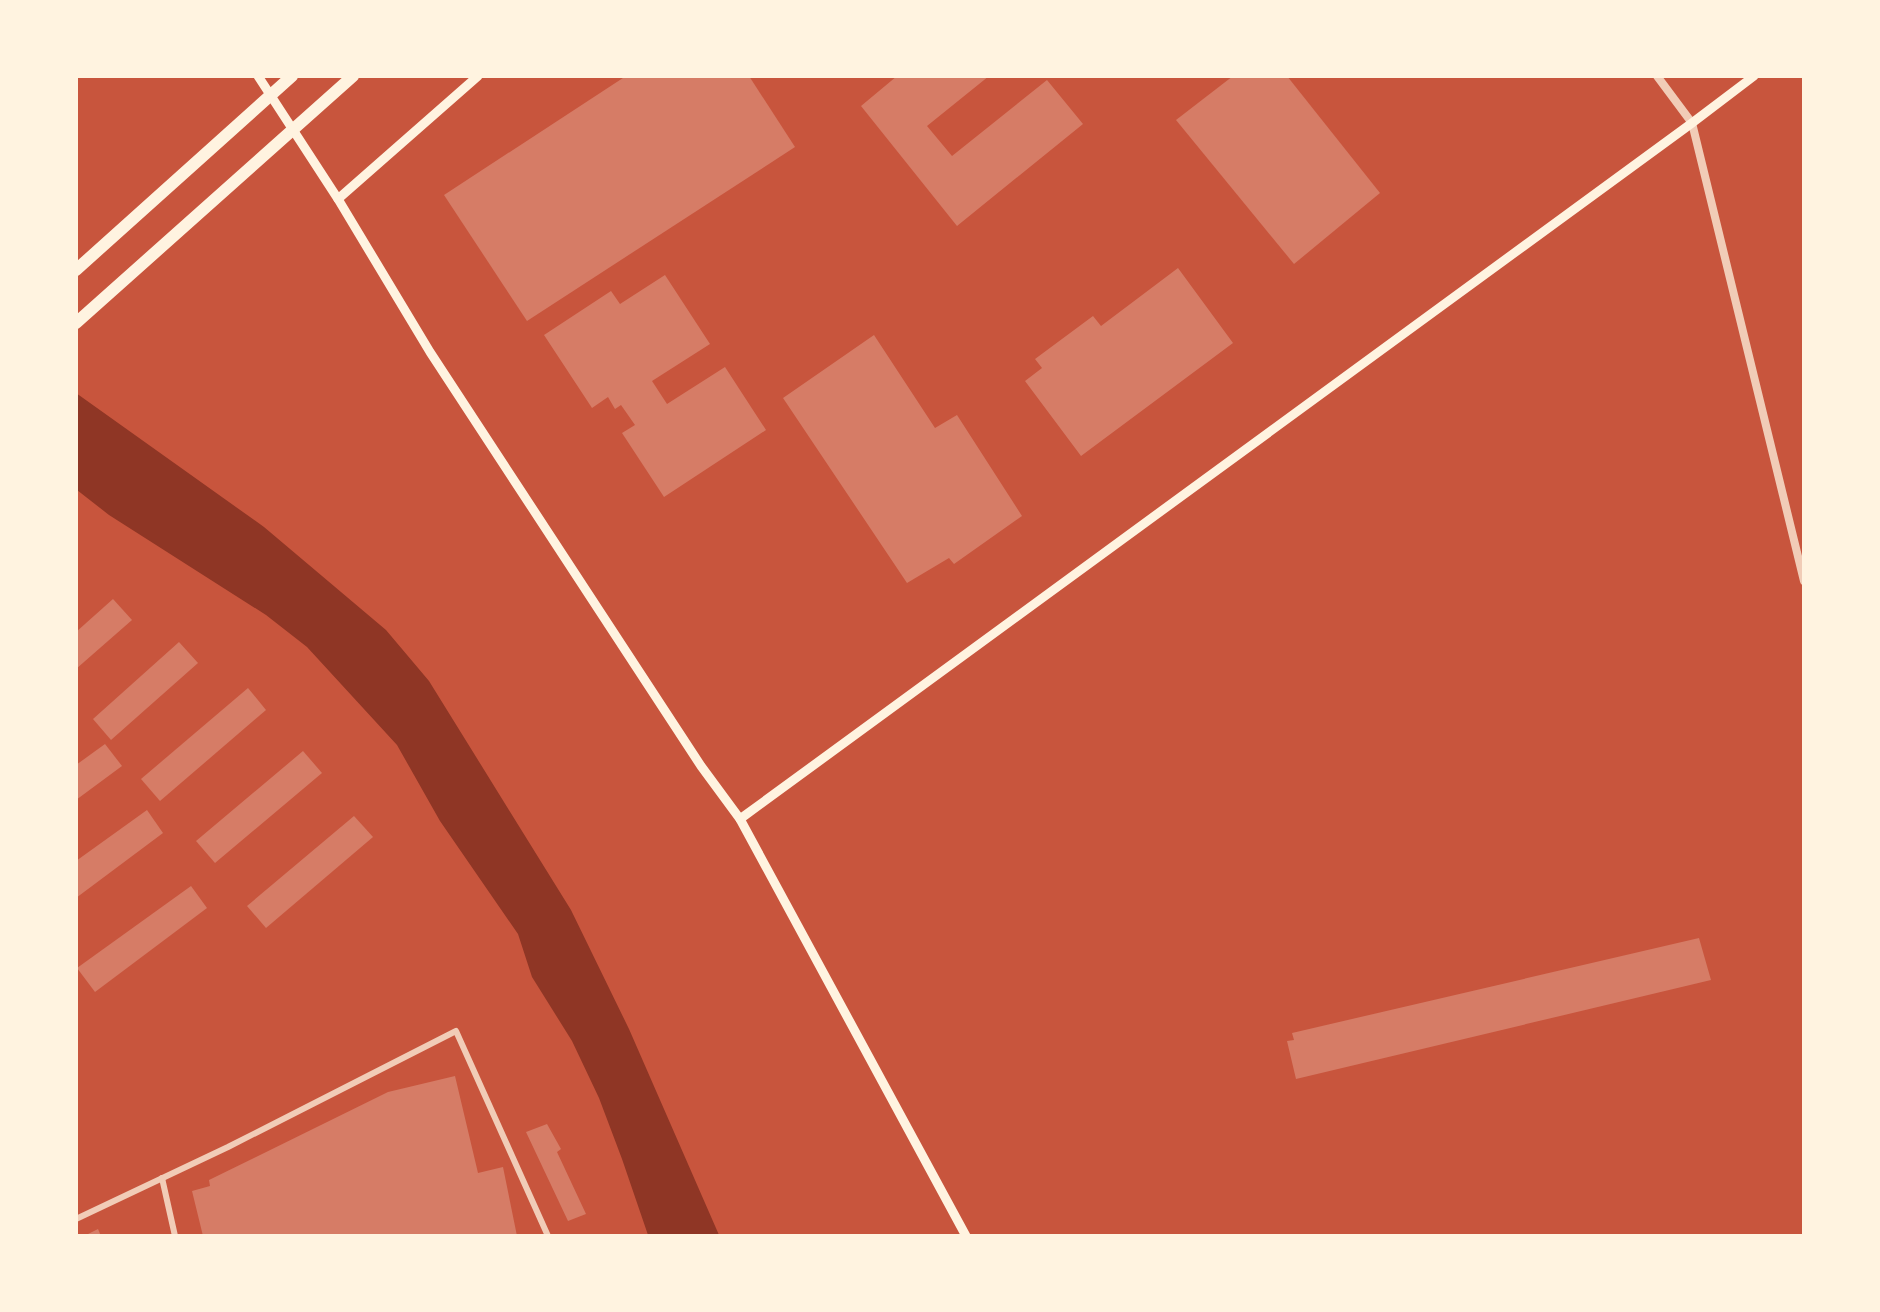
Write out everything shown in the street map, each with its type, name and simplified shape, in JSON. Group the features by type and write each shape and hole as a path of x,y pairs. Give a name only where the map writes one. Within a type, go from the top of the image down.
{"highway":[{"path":"76,270 292,76"},
{"path":"76,323 353,76"}],"main road":[{"path":"258,76 338,199 430,352 701,766 740,819 966,1236"},
{"path":"338,199 478,76"},
{"path":"740,819 1754,76"}],"street":[{"path":"1657,76 1692,123 1803,581"},
{"path":"76,1219 228,1147 456,1031 548,1236"},
{"path":"162,1178 176,1236"}],"shaded area":[{"path":"76,393 264,527 386,630 429,681 571,910 629,1029 719,1235 648,1235 599,1098 572,1041 532,977 518,934 440,821 397,745 307,647 266,615 109,515 77,490"}],"building":[{"path":"626,76 749,76 795,147 527,321 444,195"},
{"path":"897,76 989,76 927,126 952,156 1047,80 1083,124 957,226 861,106"},
{"path":"1233,76 1287,76 1380,193 1294,264 1176,120"},
{"path":"1178,268 1233,343 1081,456 1025,381 1042,368 1035,359 1093,316 1101,326"},
{"path":"665,275 710,344 652,381 667,404 725,367 766,430 664,497 622,433 635,425 621,405 615,409 608,397 592,408 544,335 611,291 620,304"},
{"path":"874,335 935,428 957,415 1022,516 954,564 949,558 907,583 783,398"},
{"path":"113,599 132,620 76,669 76,632"},
{"path":"179,642 198,663 111,740 93,719"},
{"path":"248,688 266,710 160,801 141,779"},
{"path":"105,744 122,766 76,800 76,765"},
{"path":"303,751 322,773 215,863 196,841"},
{"path":"147,810 163,833 76,898 76,861"},
{"path":"354,816 373,837 266,928 247,906"},
{"path":"191,886 207,908 95,992 77,968"},
{"path":"1699,938 1711,980 1296,1079 1287,1041 1294,1040 1292,1033"},
{"path":"455,1076 478,1173 503,1167 517,1236 203,1236 192,1191 210,1186 209,1180 388,1092"},
{"path":"547,1124 561,1149 557,1152 586,1214 568,1221 526,1132"},
{"path":"98,1229 101,1236 84,1236"}]}
